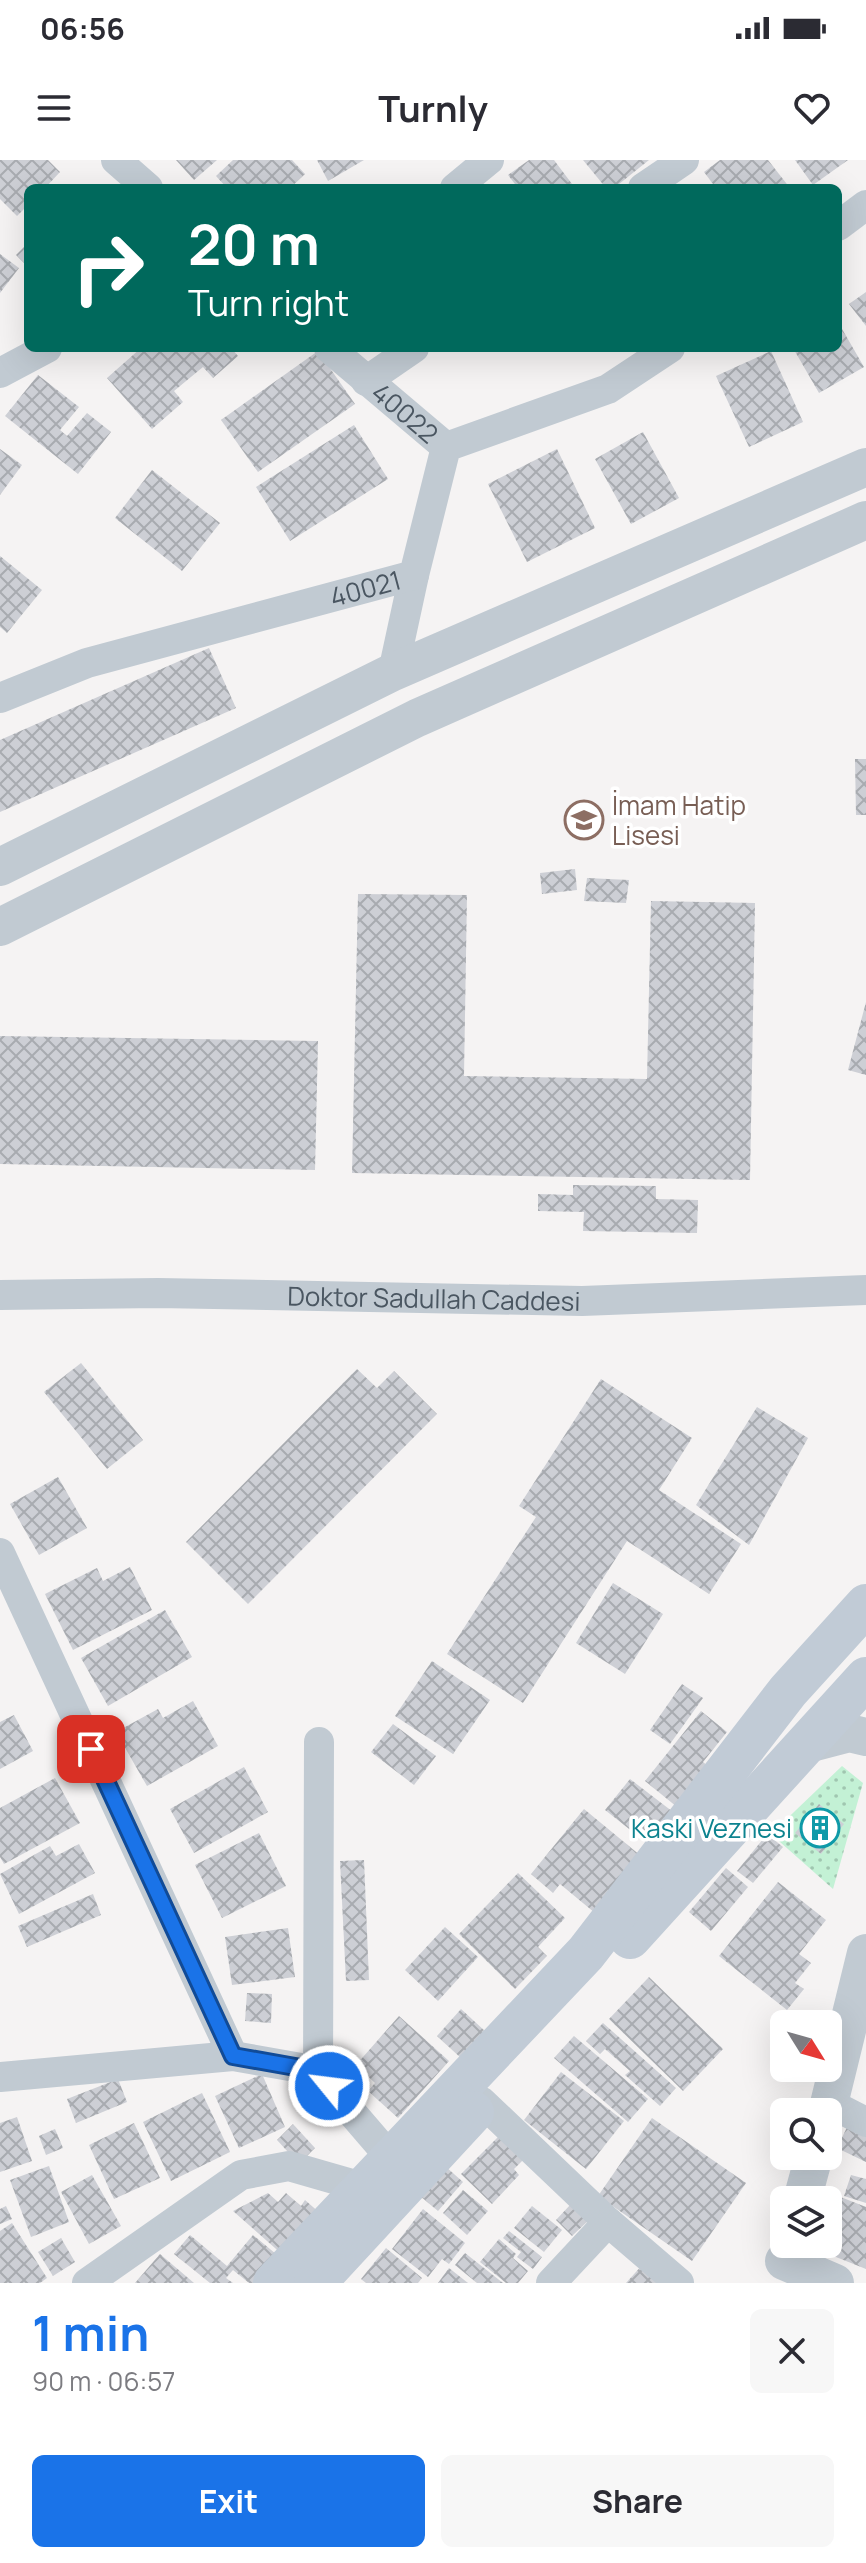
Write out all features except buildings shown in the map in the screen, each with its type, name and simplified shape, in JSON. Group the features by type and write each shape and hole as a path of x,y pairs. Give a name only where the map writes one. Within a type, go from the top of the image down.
{"main road":[{"path":"274,2283 586,1953 788,1691 866,1605"},
{"path":"315,2283 866,1678"}],"street":[{"path":"116,160 143,184"},
{"path":"460,184 489,160"},
{"path":"649,184 684,160"},
{"path":"842,223 866,205"},
{"path":"0,373 39,352"},
{"name":"40022","path":"333,352 446,447"},
{"path":"366,381 408,352"},
{"path":"446,447 608,389 664,352"},
{"name":"40021","path":"0,698 87,663 414,575 446,447"},
{"path":"0,867 393,672 866,467"},
{"path":"0,927 417,718 866,520"},
{"path":"393,672 414,575"},
{"name":"Doktor Sadullah Caddesi","path":"0,1295 158,1293 582,1301 866,1290"},
{"path":"0,1553 233,2056"},
{"path":"807,1744 849,1733 866,1737"},
{"path":"318,2079 319,1742"},
{"path":"830,2098 866,1953"},
{"path":"0,2077 233,2056 301,2068 329,2086 376,2172"},
{"path":"482,2102 608,2222 679,2283"},
{"path":"842,2113 866,2122"},
{"path":"87,2283 241,2175 289,2166 376,2172"},
{"path":"551,2283 608,2222"},
{"path":"784,2263 835,2283"}],"green space":[{"path":"842,1766 863,1783 833,1889 771,1834"}],"place":[{"name":"İmam Hatip Lisesi","path":"584,820"},
{"name":"Kaski Veznesi","path":"820,1828"}],"route":[{"path":"91,1749 233,2056 301,2068 329,2086"}]}
